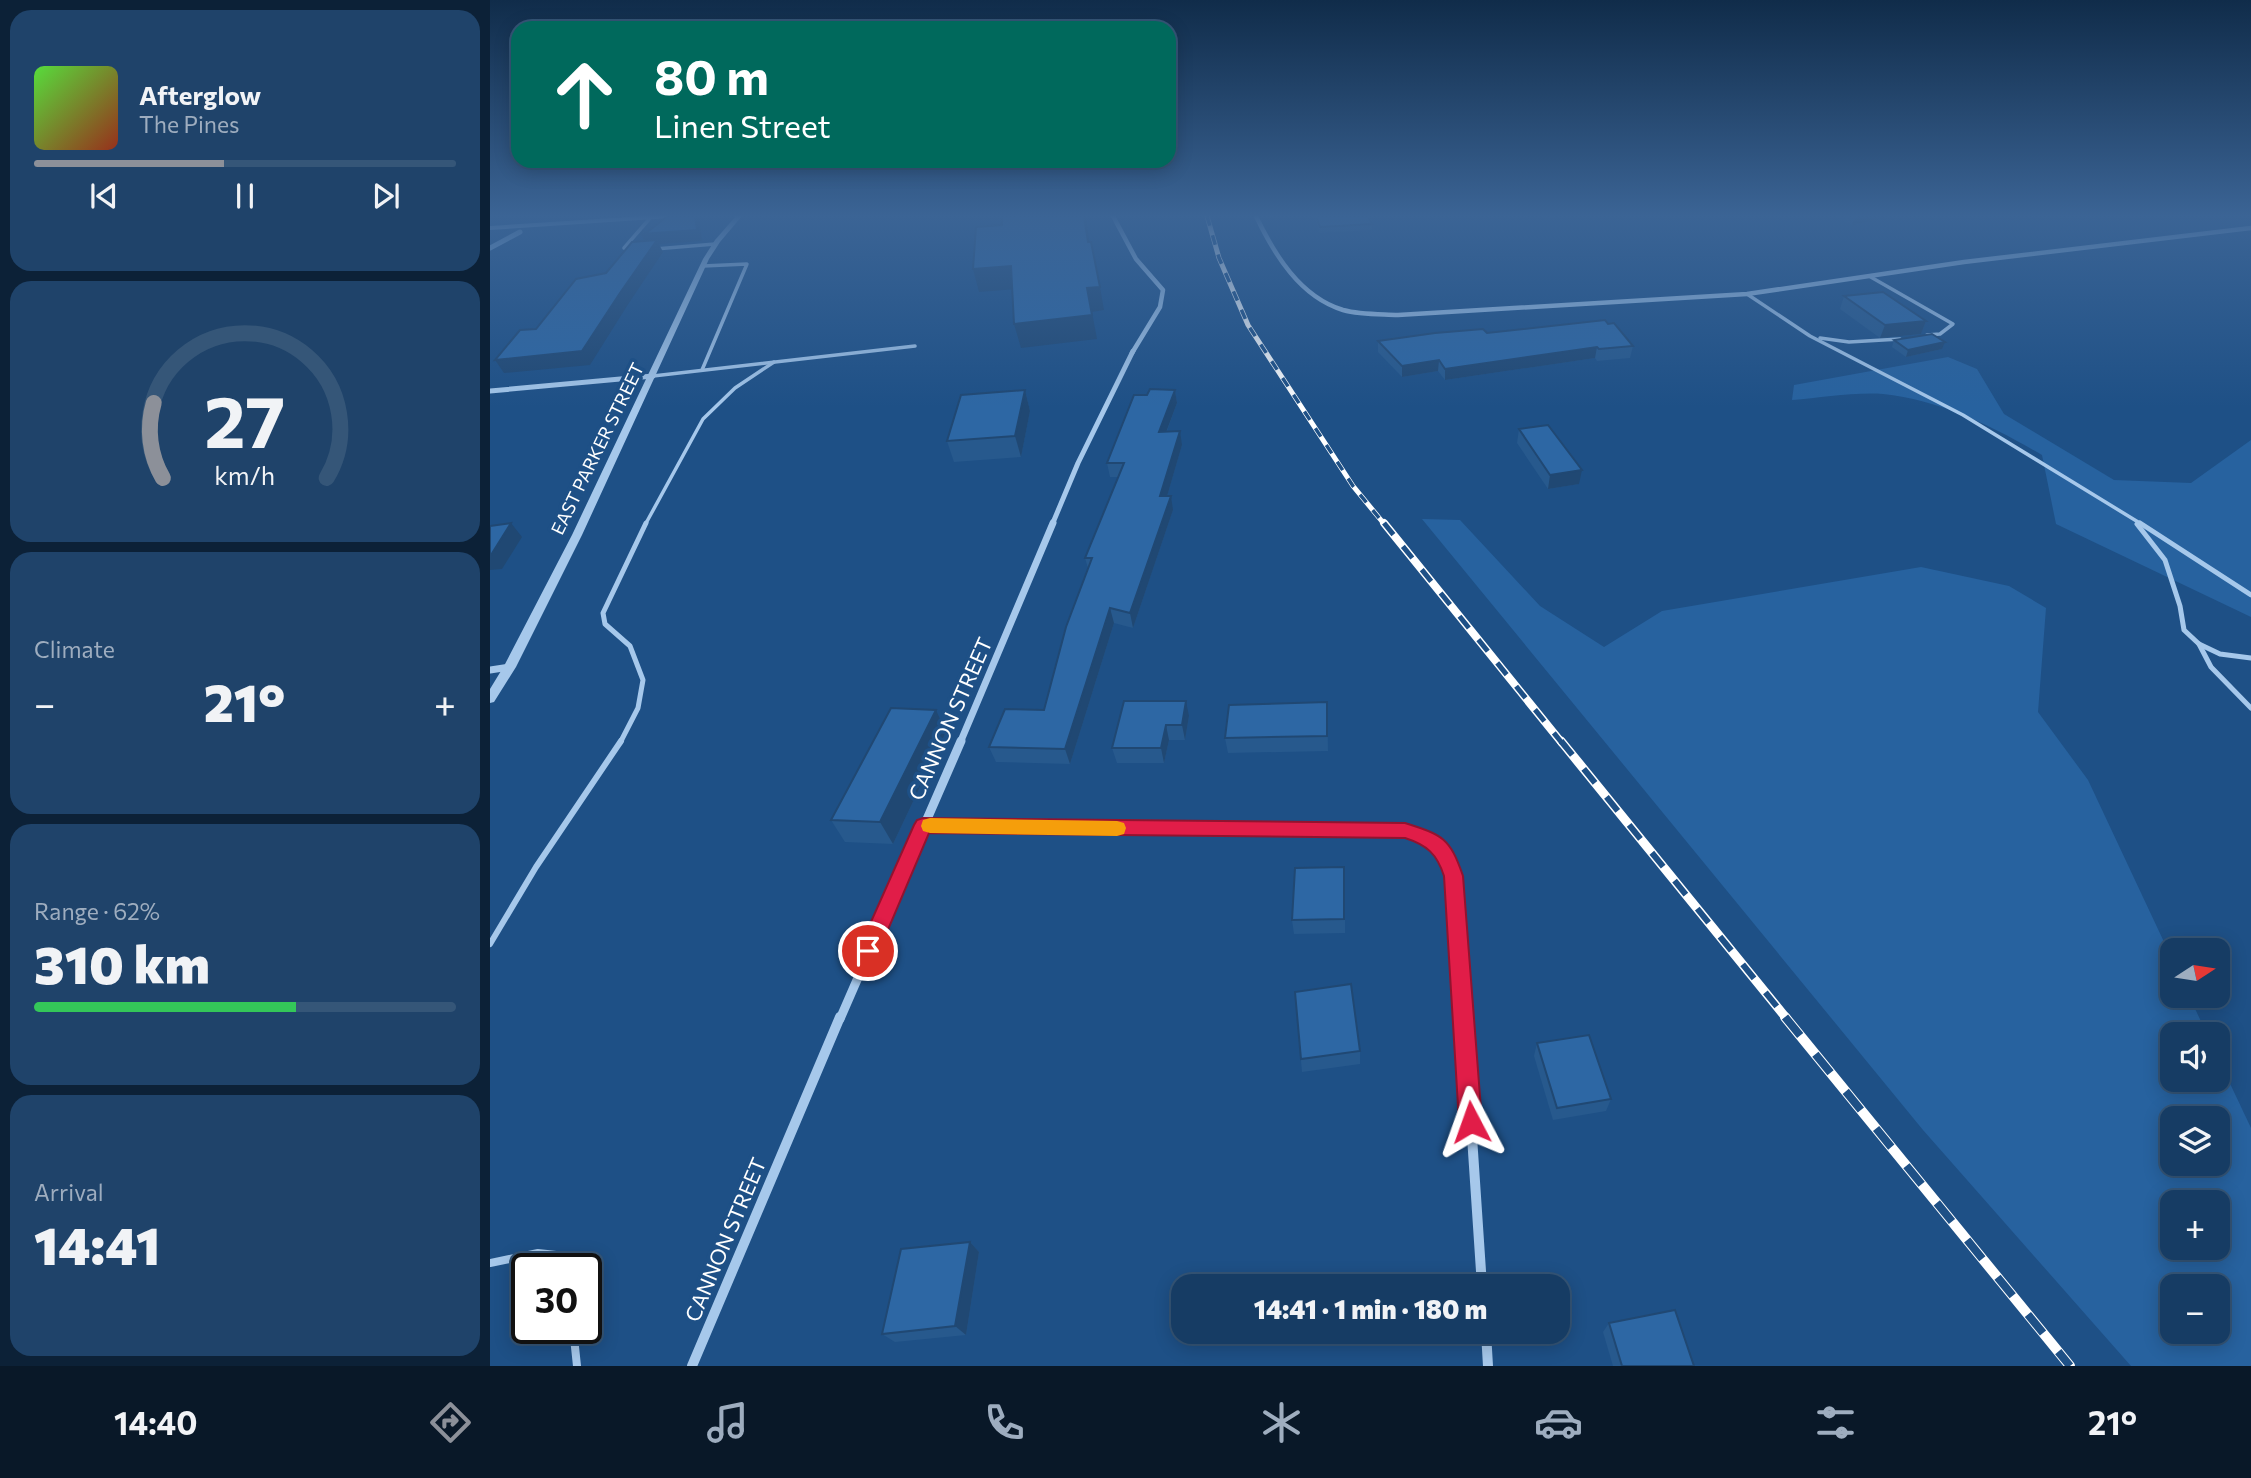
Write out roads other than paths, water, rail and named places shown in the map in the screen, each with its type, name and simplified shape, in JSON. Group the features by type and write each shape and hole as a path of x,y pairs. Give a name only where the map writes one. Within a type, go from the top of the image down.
{"street":[{"name":"EAST PARKER STREET","path":"490,699 510,667 653,376 697,280"},
{"name":"CANNON STREET","path":"692,1366 923,825 987,682 1078,463 1133,350 1160,307 1163,290 1154,280"},
{"path":"1296,280 1316,298 1340,309 1398,315 1747,294 1844,280"},
{"path":"490,391 653,376"},
{"path":"490,670 510,667"},
{"path":"923,825 1405,830 1427,838 1446,852 1454,876 1481,1274"},
{"path":"1487,1344 1488,1366"}],"lane":[{"path":"702,370 740,280"},
{"path":"1876,280 1953,324 1940,334 1917,337"},
{"path":"1747,294 1813,337 1963,415 2251,595"},
{"path":"1813,337 1849,342 1906,338"},
{"path":"653,376 915,346"},
{"path":"490,944 536,867 615,754 638,708 643,680 630,646 605,624 603,613 638,539 703,419 735,388 774,362"},
{"path":"2133,519 2165,560 2180,606 2184,630 2199,644 2220,654 2251,658"},
{"path":"2199,644 2211,667 2251,708"},
{"path":"490,1264 511,1259"},
{"path":"575,1344 577,1366"}],"railway":[{"path":"1228,280 1248,325 1353,486 1385,525"},
{"path":"1384,523 1562,743"},
{"path":"1561,741 1787,1019"},
{"path":"1785,1017 2070,1366"}]}
